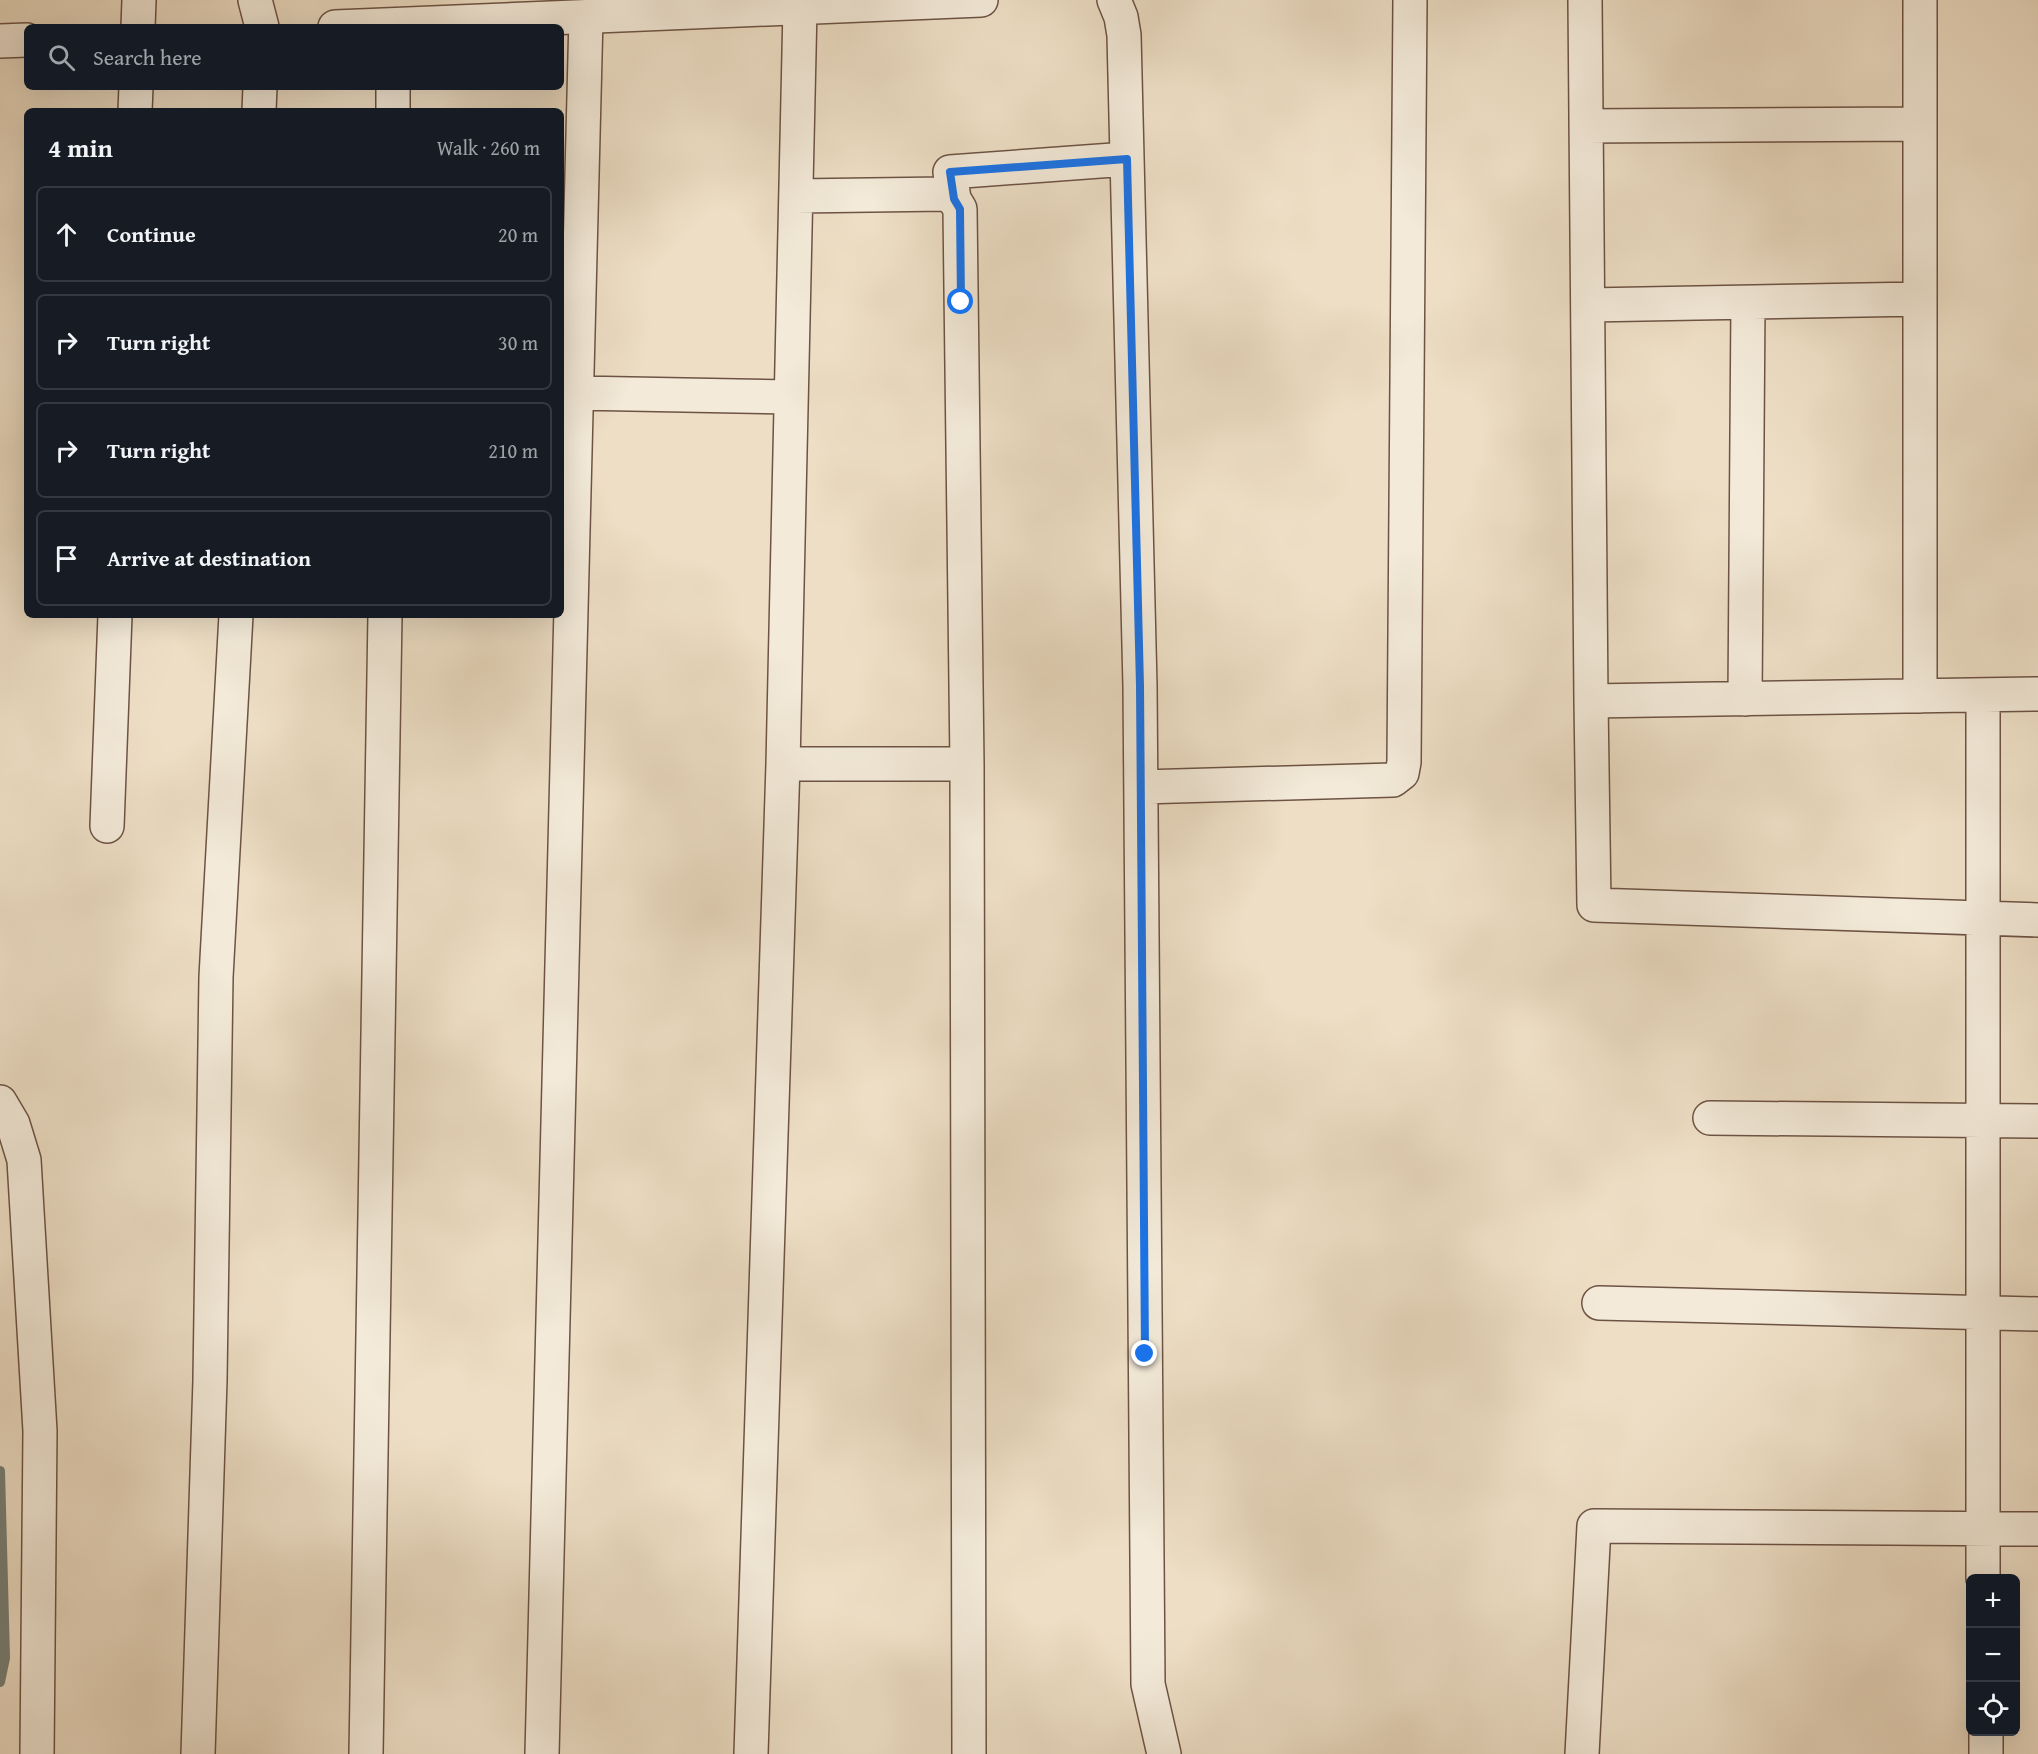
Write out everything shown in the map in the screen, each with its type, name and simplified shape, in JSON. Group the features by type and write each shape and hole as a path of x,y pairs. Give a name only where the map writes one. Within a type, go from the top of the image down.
{"street":[{"path":"138,24 139,0"},
{"path":"255,0 261,24"},
{"path":"437,24 586,17 753,5 800,8 981,0"},
{"path":"1114,0 1121,17 1124,35 1141,787 1148,1684 1164,1754"},
{"path":"1141,787 1393,780 1402,773 1410,0"},
{"path":"1585,0 1594,905 2038,920"},
{"path":"1920,0 1920,696"},
{"path":"751,1754 783,764 800,8"},
{"path":"543,1754 586,17"},
{"path":"0,41 24,40"},
{"path":"135,108 136,90"},
{"path":"259,108 260,90"},
{"path":"393,90 393,108"},
{"path":"1586,126 1920,124"},
{"path":"969,1754 967,764 960,209 954,199 950,172 1127,159"},
{"path":"796,196 945,194 954,199"},
{"path":"1588,305 1920,299"},
{"path":"1745,699 1748,303"},
{"path":"577,393 791,397"},
{"path":"107,826 115,618"},
{"path":"198,1754 210,1380 216,977 236,618"},
{"path":"366,1754 384,618"},
{"path":"1591,701 2038,694"},
{"path":"1983,695 1985,1118 1983,1574"},
{"path":"783,764 967,764"},
{"path":"0,1102 13,1124 24,1160 40,1431 37,1754"},
{"path":"1710,1118 1985,1118 2038,1121"},
{"path":"1599,1303 2038,1314"},
{"path":"1582,1754 1594,1526 2038,1529"},
{"path":"1986,1736 1986,1754"}],"waterway":[{"path":"0,1471 5,1658 0,1682"}],"route":[{"path":"961,302 960,209 954,199 950,172 1127,159 1140,686 1145,1354"}]}
